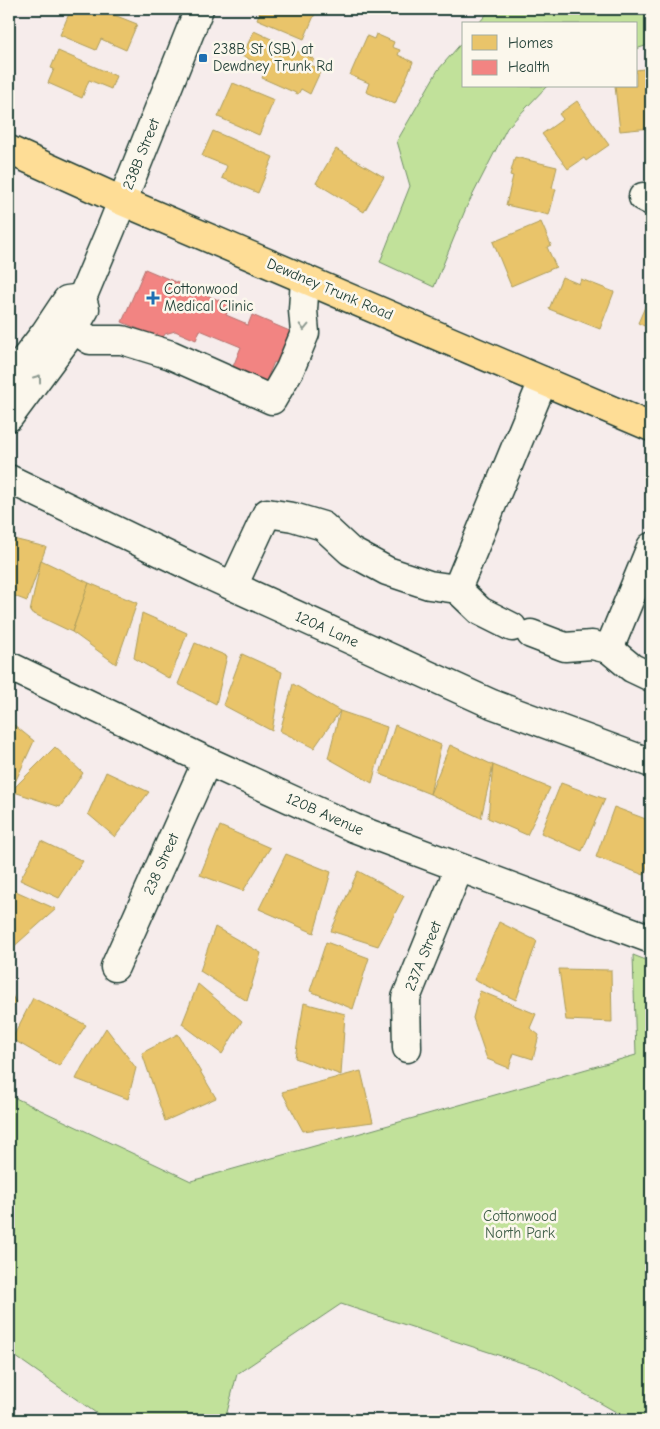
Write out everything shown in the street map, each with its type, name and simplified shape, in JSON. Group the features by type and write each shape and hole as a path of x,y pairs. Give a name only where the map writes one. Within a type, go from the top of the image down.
{"main road":[{"name":"Dewdney Trunk Road","path":"9,150 122,201 651,427"}],"street":[{"name":"238B Street","path":"9,417 74,329 85,309 82,298 199,9"},
{"path":"74,329 90,340 122,340 171,355 272,400 290,369 305,332 303,310 305,279"},
{"path":"9,380 45,333 67,300 82,298"},
{"path":"458,589 543,381"},
{"name":"120A Lane","path":"9,479 233,586 492,704 651,763"},
{"path":"233,586 266,513 293,517 323,526 350,551 387,571 428,585 458,589 480,611 522,631 565,647 592,645 609,649 632,668 651,677"},
{"path":"609,649 651,547"},
{"name":"120B Avenue","path":"9,666 207,761 354,828 651,939"},
{"name":"238 Street","path":"115,967 207,761"},
{"name":"237A Street","path":"408,1048 406,998 459,868"}],"green space":[{"path":"491,9 651,9 651,44 638,48 638,22 480,22"},
{"path":"462,42 462,88 545,88 507,128 466,208 434,287 380,262 410,186 397,141 438,70"},
{"name":"Cottonwood North Park","path":"633,955 651,962 651,1420 630,1420 541,1369 341,1304 237,1374 225,1420 106,1420 9,1352 9,1095 191,1181 636,1055"}],"building: Homes":[{"path":"71,9 99,9 137,24 126,50 101,39 96,50 60,35"},
{"path":"261,9 317,9 304,39 257,19"},
{"path":"254,31 314,59 311,65 321,70 310,94 301,89 298,94 262,78 267,67 242,56"},
{"path":"376,34 394,42 392,47 400,50 398,55 413,62 395,104 366,92 369,83 350,75 367,36 374,39"},
{"path":"58,51 116,76 111,89 89,80 82,98 48,83 54,69 51,68"},
{"path":"651,68 651,128 620,131 615,88 638,88 638,70"},
{"path":"233,83 274,100 259,135 218,117"},
{"path":"577,101 609,145 586,161 584,158 568,169 542,134 563,119 559,114"},
{"path":"213,131 273,157 258,193 222,178 227,166 202,156"},
{"path":"336,149 384,177 364,212 316,183"},
{"path":"515,157 557,167 552,188 556,189 549,215 506,205 513,176 510,175"},
{"path":"541,222 551,245 547,247 556,267 511,286 493,242"},
{"path":"562,277 579,284 581,279 614,292 600,329 549,309"},
{"path":"651,293 651,329 638,323"},
{"path":"9,538 46,547 27,601 9,594"},
{"path":"41,560 89,583 72,632 30,612"},
{"path":"89,583 137,603 116,664 72,632"},
{"path":"142,613 187,633 170,679 134,658"},
{"path":"195,643 227,656 216,704 178,684"},
{"path":"242,654 282,672 272,731 223,705"},
{"path":"293,684 340,711 314,748 280,731"},
{"path":"340,711 387,727 372,783 328,758"},
{"path":"9,721 34,741 11,791 9,789"},
{"path":"395,725 441,745 430,794 380,774"},
{"path":"450,745 493,765 481,818 430,794"},
{"path":"55,747 83,773 60,807 11,791"},
{"path":"493,765 550,788 527,835 488,818"},
{"path":"106,772 149,792 115,837 88,814"},
{"path":"561,783 605,799 582,851 541,833"},
{"path":"614,807 651,821 651,856 644,875 596,857"},
{"path":"220,826 270,848 243,891 200,875"},
{"path":"41,841 83,861 59,898 20,880"},
{"path":"286,854 331,872 314,933 259,909"},
{"path":"358,871 404,896 378,946 331,931"},
{"path":"9,888 56,909 10,950 9,949"},
{"path":"499,922 537,941 516,1000 474,980"},
{"path":"215,927 261,953 247,1001 200,971"},
{"path":"326,942 369,958 353,1009 310,991"},
{"path":"559,969 611,970 612,1022 566,1020"},
{"path":"198,984 242,1021 222,1054 182,1024"},
{"path":"9,990 16,1003 9,1011"},
{"path":"480,991 536,1014 530,1028 539,1035 533,1059 514,1053 509,1068 487,1059 473,1018"},
{"path":"33,998 86,1025 59,1066 12,1039"},
{"path":"304,1003 345,1014 341,1075 295,1058"},
{"path":"106,1028 136,1068 128,1099 76,1079"},
{"path":"178,1034 216,1098 165,1121 142,1053"},
{"path":"361,1071 373,1122 303,1131 282,1092"}],"building: Health":[{"path":"145,269 230,305 226,315 245,324 248,325 252,315 299,335 286,367 274,362 265,383 232,369 241,347 200,330 196,340 175,331 165,334 162,339 122,322"}],"place":[{"name":"238B St (SB) at Dewdney Trunk Rd","path":"203,58"},
{"name":"Cottonwood Medical Clinic","path":"153,298"}]}
